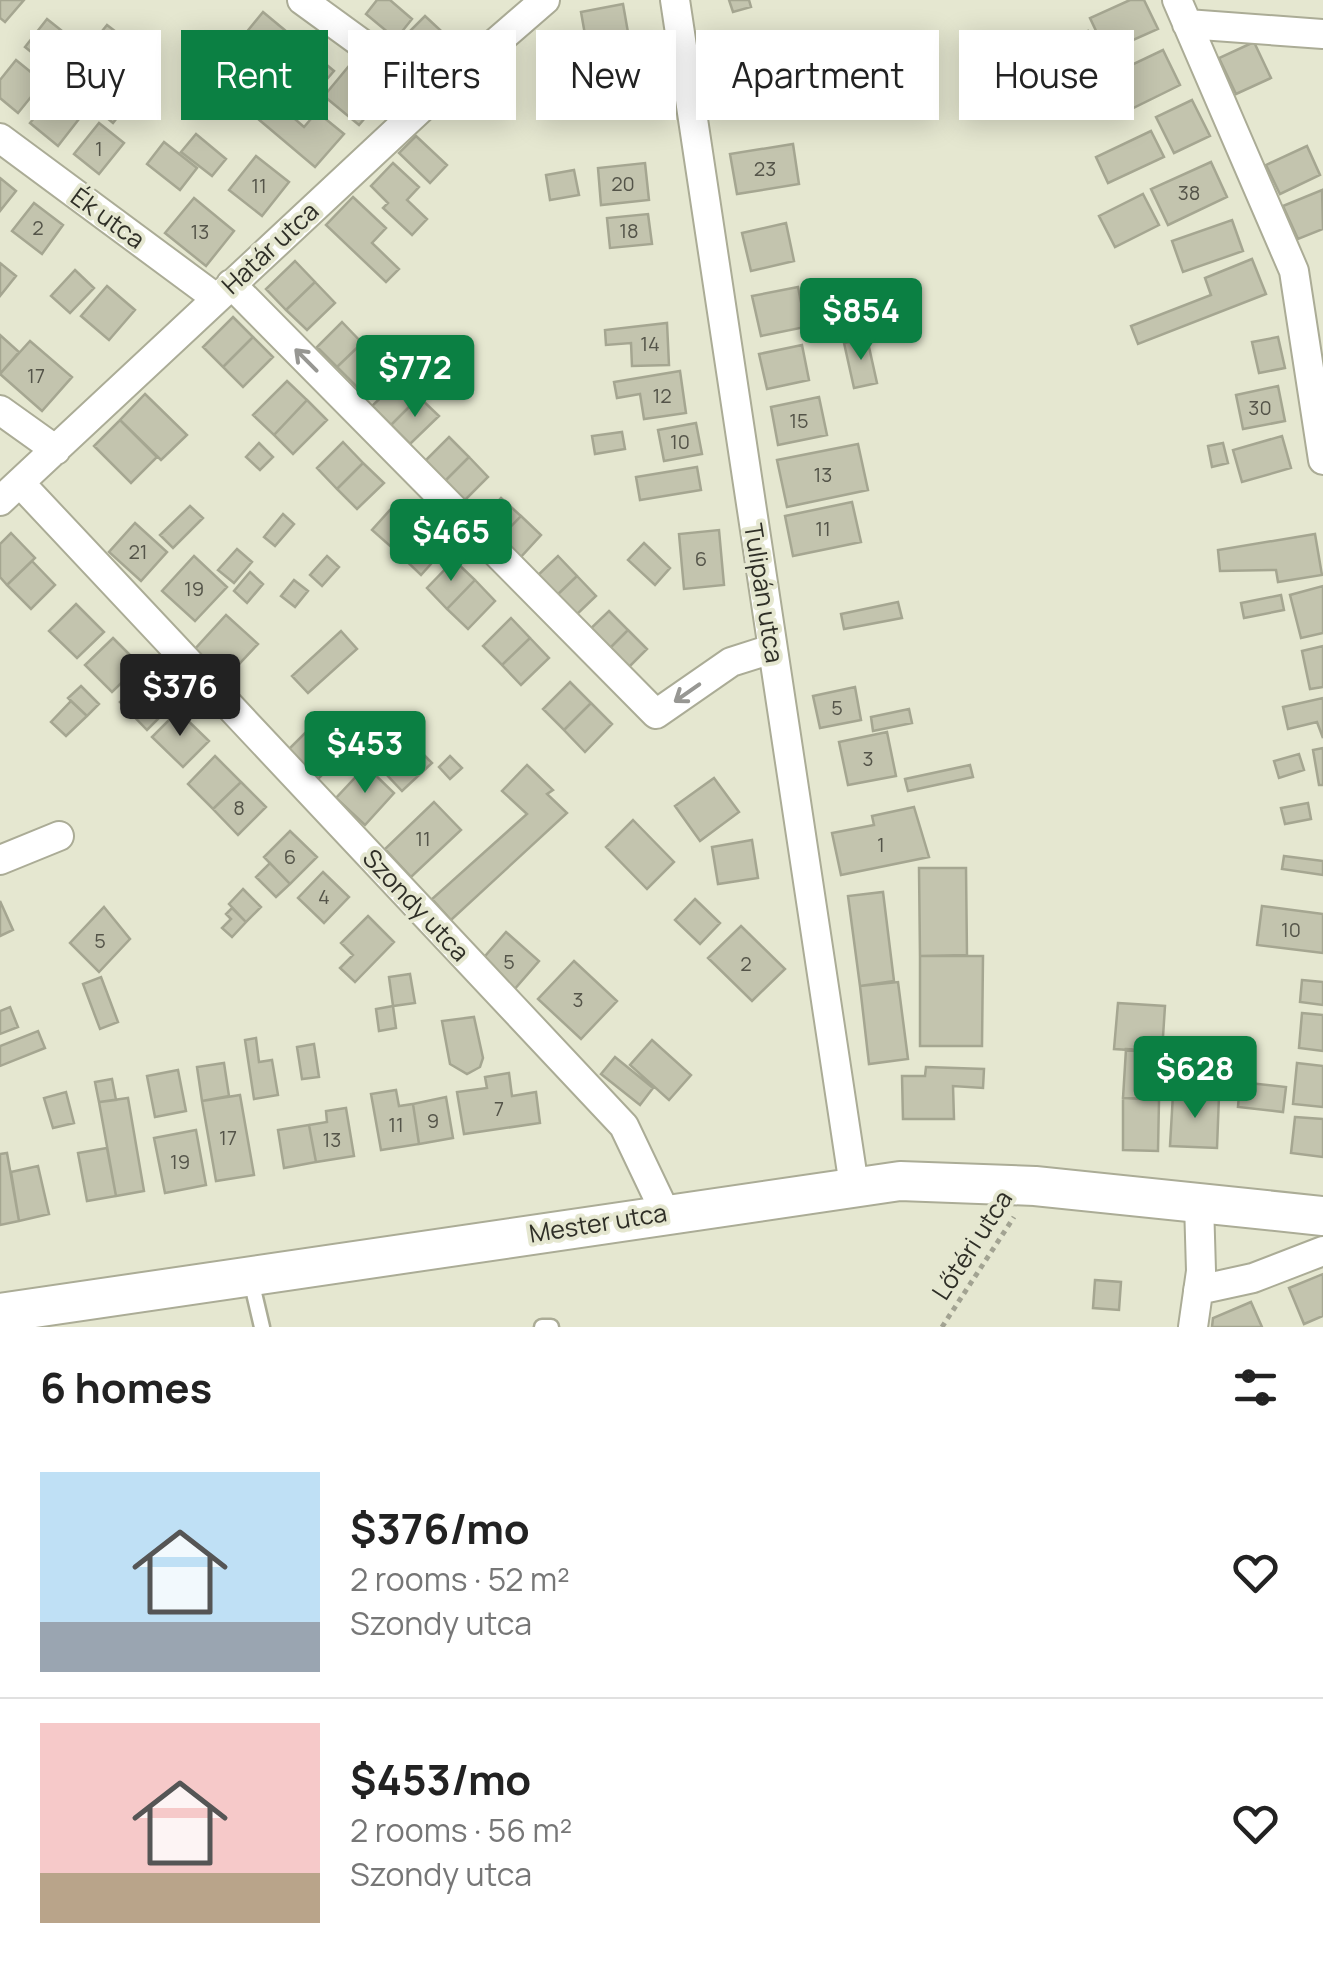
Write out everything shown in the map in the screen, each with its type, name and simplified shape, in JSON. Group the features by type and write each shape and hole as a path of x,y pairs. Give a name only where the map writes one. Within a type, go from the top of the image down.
{"main road":[{"name":"Mester utca","path":"0,1313 854,1186 945,1180 1323,1216"}],"street":[{"path":"302,0 348,33"},
{"name":"Határ utca","path":"510,30 545,0"},
{"name":"Tulipán utca","path":"676,0 854,1186"},
{"path":"1182,12 1323,34"},
{"path":"1182,12 1294,271 1323,460"},
{"name":"Határ utca","path":"10,492 408,120"},
{"name":"Ék utca","path":"0,138 224,291 656,714 731,662 772,648"},
{"path":"0,410 56,450"},
{"name":"Szondy utca","path":"10,492 624,1126 665,1212"},
{"path":"0,860 59,836"},
{"path":"1193,1327 1200,1203"},
{"path":"1198,1290 1252,1278 1323,1251"}],"lane":[{"path":"250,1276 262,1327"},
{"path":"542,1327 552,1327"}],"path":[{"name":"Lőtéri utca","path":"942,1327 1035,1186"}],"building":[{"path":"0,0 24,0 5,22 0,18"},
{"path":"377,0 390,0 412,19 403,30 385,30 366,14"},
{"path":"729,0 749,0 751,7 733,12"},
{"path":"1130,0 1144,0 1158,29 1134,40 1134,30 1096,30 1090,18"},
{"path":"623,4 628,30 584,30 581,12"},
{"path":"263,12 285,30 248,30"},
{"path":"425,16 440,30 411,30"},
{"path":"47,19 61,30 38,30"},
{"path":"1254,42 1271,78 1236,94 1219,58"},
{"path":"1163,50 1180,85 1134,108 1134,64"},
{"path":"16,60 30,71 30,98 18,113 0,98 0,80"},
{"path":"348,67 348,116 328,99 328,91"},
{"path":"1192,100 1210,136 1174,153 1156,117"},
{"path":"32,120 78,120 58,146 30,123"},
{"path":"259,120 296,120 304,127 310,120 327,120 344,134 315,167"},
{"path":"99,123 124,143 99,174 74,154"},
{"path":"1151,131 1164,157 1108,183 1096,157"},
{"path":"196,134 226,159 212,176 181,152"},
{"path":"416,136 447,165 430,183 399,153"},
{"path":"164,142 197,168 180,190 147,164"},
{"path":"793,144 799,184 737,194 730,154"},
{"path":"1307,146 1320,175 1280,194 1266,165"},
{"path":"256,156 289,182 262,216 229,190"},
{"path":"1211,162 1227,197 1168,225 1151,189"},
{"path":"393,163 419,187 407,200 427,219 412,235 383,208 388,203 371,186"},
{"path":"645,163 649,200 601,205 598,168"},
{"path":"574,170 579,195 550,200 546,175"},
{"path":"0,178 16,191 0,211"},
{"path":"1322,190 1323,229 1298,239 1283,206"},
{"path":"1143,194 1159,225 1115,247 1099,216"},
{"path":"353,197 386,228 372,243 399,269 386,282 326,225"},
{"path":"194,198 234,231 206,266 165,233"},
{"path":"34,203 63,225 42,254 12,231"},
{"path":"648,214 652,244 610,248 607,218"},
{"path":"1232,220 1243,251 1183,272 1172,241"},
{"path":"786,223 794,261 751,271 742,233"},
{"path":"1252,259 1266,294 1138,344 1131,326 1211,295 1205,278"},
{"path":"295,261 315,282 286,310 266,289"},
{"path":"0,263 16,276 0,296"},
{"path":"75,270 94,288 70,313 51,296"},
{"path":"315,282 335,303 307,330 286,310"},
{"path":"107,286 135,310 109,340 81,316"},
{"path":"798,287 803,312 846,303 849,318 761,336 752,296"},
{"path":"233,317 253,337 223,367 203,347"},
{"path":"342,322 362,343 337,367 317,347"},
{"path":"667,323 669,365 632,366 631,343 606,345 605,330"},
{"path":"0,335 19,352 0,374"},
{"path":"253,337 273,357 243,387 223,367"},
{"path":"1278,337 1285,368 1259,373 1252,342"},
{"path":"867,338 877,383 854,388 844,343"},
{"path":"30,341 72,377 42,411 0,374"},
{"path":"362,343 383,364 358,388 337,367"},
{"path":"802,345 809,380 767,389 759,354"},
{"path":"680,371 686,413 644,419 640,394 617,398 614,382"},
{"path":"401,378 419,397 391,425 372,406"},
{"path":"287,381 307,400 274,435 253,415"},
{"path":"1278,386 1285,421 1243,429 1236,395"},
{"path":"145,394 187,435 161,460 120,420"},
{"path":"419,397 439,416 410,444 391,425"},
{"path":"819,397 827,435 778,445 771,407"},
{"path":"307,400 327,420 293,454 274,435"},
{"path":"120,420 157,457 131,483 94,446"},
{"path":"696,423 702,454 664,461 658,430"},
{"path":"622,432 625,449 595,454 592,436"},
{"path":"1282,436 1291,468 1242,482 1233,450"},
{"path":"449,437 469,457 444,482 424,462"},
{"path":"343,442 363,463 337,489 317,468"},
{"path":"259,443 273,457 260,470 246,457"},
{"path":"1223,443 1228,463 1212,467 1208,446"},
{"path":"858,444 868,490 787,507 777,460"},
{"path":"469,457 488,477 464,501 444,482"},
{"path":"363,463 384,483 357,509 337,489"},
{"path":"697,467 701,490 640,500 636,477"},
{"path":"501,498 521,516 498,540 479,522"},
{"path":"398,501 423,524 397,552 372,530"},
{"path":"852,502 861,542 793,556 785,516"},
{"path":"190,506 203,518 173,548 160,535"},
{"path":"283,514 294,524 275,546 264,537"},
{"path":"521,516 541,535 519,559 498,540"},
{"path":"135,523 167,552 141,581 109,552"},
{"path":"423,524 447,546 421,575 397,552"},
{"path":"719,530 724,585 684,589 679,534"},
{"path":"11,533 35,558 7,585 0,577 0,544"},
{"path":"1315,534 1322,575 1278,582 1276,570 1220,571 1218,550"},
{"path":"644,543 670,568 655,585 628,560"},
{"path":"237,549 252,562 234,583 218,570"},
{"path":"194,556 227,587 195,621 162,591"},
{"path":"327,556 339,567 322,586 310,575"},
{"path":"558,556 577,576 554,598 535,578"},
{"path":"454,560 475,580 447,609 427,588"},
{"path":"32,561 55,585 31,609 7,585"},
{"path":"250,572 263,584 247,603 234,591"},
{"path":"577,576 596,596 573,618 554,598"},
{"path":"294,580 308,591 295,607 281,596"},
{"path":"475,580 495,601 468,629 447,609"},
{"path":"1323,586 1323,633 1301,638 1290,595"},
{"path":"1281,595 1284,610 1244,618 1241,603"},
{"path":"898,602 902,618 844,629 841,614"},
{"path":"76,604 104,632 77,658 49,631"},
{"path":"609,611 628,630 605,653 586,633"},
{"path":"226,615 258,644 225,679 194,650"},
{"path":"511,618 530,638 502,665 483,646"},
{"path":"628,630 647,649 624,672 605,653"},
{"path":"341,631 357,649 308,693 292,676"},
{"path":"113,638 140,665 112,692 85,665"},
{"path":"530,638 549,658 521,685 502,665"},
{"path":"1323,646 1323,687 1310,689 1302,651"},
{"path":"148,676 174,703 147,730 120,702"},
{"path":"570,682 591,703 564,730 543,709"},
{"path":"81,686 99,704 87,716 68,698"},
{"path":"855,687 861,720 820,728 813,696"},
{"path":"1323,698 1323,738 1317,722 1288,729 1283,707"},
{"path":"71,701 87,716 66,736 51,722"},
{"path":"591,703 612,724 585,752 564,730"},
{"path":"909,709 912,723 873,731 871,717"},
{"path":"178,711 209,741 183,767 152,737"},
{"path":"323,715 352,745 316,781 287,751"},
{"path":"887,732 896,776 848,785 839,742"},
{"path":"415,746 432,763 402,791 386,774"},
{"path":"1323,748 1323,785 1319,785 1313,750"},
{"path":"1299,754 1304,770 1279,778 1274,761"},
{"path":"215,756 241,782 213,809 188,784"},
{"path":"450,756 462,768 450,779 439,767"},
{"path":"527,765 553,790 547,794 567,813 451,920 432,899 527,814 502,791"},
{"path":"970,765 973,777 908,791 905,779"},
{"path":"366,766 394,793 365,825 336,798"},
{"path":"714,778 739,812 700,841 675,806"},
{"path":"241,782 266,807 238,835 213,809"},
{"path":"434,802 461,830 411,877 385,849"},
{"path":"1308,803 1311,819 1285,824 1281,808"},
{"path":"914,807 929,857 841,875 832,833 874,825 872,816"},
{"path":"633,820 674,862 647,889 606,847"},
{"path":"290,831 317,857 290,884 264,857"},
{"path":"752,840 758,878 718,884 712,847"},
{"path":"1284,856 1323,861 1323,875 1282,869"},
{"path":"270,863 290,884 276,897 256,877"},
{"path":"919,868 966,868 967,955 920,956"},
{"path":"323,872 349,897 324,923 298,898"},
{"path":"243,889 261,907 246,922 229,904"},
{"path":"883,892 894,981 860,986 848,896"},
{"path":"695,899 720,923 700,944 675,920"},
{"path":"0,901 13,930 0,936"},
{"path":"1262,906 1323,914 1323,953 1257,945"},
{"path":"104,907 130,939 99,972 70,943"},
{"path":"232,908 246,922 232,937 222,928 231,919 226,914"},
{"path":"368,916 394,942 355,982 340,968 353,955 341,943"},
{"path":"741,926 785,969 752,1001 708,958"},
{"path":"506,932 539,961 513,991 480,962"},
{"path":"920,956 983,956 982,1046 920,1046"},
{"path":"574,961 617,1001 581,1039 538,999"},
{"path":"410,974 415,1003 393,1006 389,977"},
{"path":"101,977 118,1022 100,1029 83,984"},
{"path":"1302,980 1323,982 1323,1005 1300,1002"},
{"path":"898,982 908,1059 869,1064 860,986"},
{"path":"1118,1003 1165,1006 1162,1052 1114,1049"},
{"path":"393,1006 396,1028 379,1031 376,1009"},
{"path":"10,1007 18,1027 0,1034 0,1011"},
{"path":"1302,1013 1323,1015 1323,1051 1299,1048"},
{"path":"474,1017 483,1058 480,1067 467,1074 450,1064 442,1021"},
{"path":"38,1031 45,1048 0,1066 0,1046"},
{"path":"256,1038 259,1062 272,1060 278,1095 254,1099 245,1040"},
{"path":"652,1040 691,1075 669,1100 630,1065"},
{"path":"314,1044 319,1077 302,1079 297,1047"},
{"path":"1126,1049 1162,1052 1159,1099 1123,1098"},
{"path":"615,1057 653,1088 640,1105 601,1074"},
{"path":"224,1063 229,1096 202,1101 197,1067"},
{"path":"1297,1063 1323,1066 1323,1107 1293,1104"},
{"path":"926,1067 984,1069 983,1088 953,1086 954,1119 903,1119 902,1076 925,1076"},
{"path":"178,1070 186,1111 155,1117 147,1076"},
{"path":"509,1073 512,1096 536,1092 540,1123 464,1134 457,1092 487,1088 485,1077"},
{"path":"112,1079 116,1100 99,1102 95,1082"},
{"path":"1240,1082 1286,1087 1283,1112 1238,1107"},
{"path":"396,1090 399,1106 413,1104 419,1144 381,1150 371,1094"},
{"path":"66,1092 74,1123 53,1128 44,1098"},
{"path":"1173,1094 1219,1096 1217,1148 1170,1146"},
{"path":"240,1095 254,1175 216,1181 202,1101"},
{"path":"446,1097 453,1138 419,1144 413,1104"},
{"path":"128,1098 144,1191 116,1196 99,1102"},
{"path":"1123,1098 1159,1100 1158,1151 1123,1150"},
{"path":"346,1108 354,1156 316,1162 309,1125 327,1122 326,1111"},
{"path":"1295,1117 1323,1119 1323,1157 1291,1153"},
{"path":"309,1125 316,1162 284,1168 278,1130"},
{"path":"196,1130 206,1185 165,1193 154,1138"},
{"path":"107,1148 116,1196 87,1201 78,1153"},
{"path":"7,1153 19,1221 0,1225 0,1154"},
{"path":"38,1166 49,1214 19,1221 11,1172"},
{"path":"1323,1274 1323,1316 1304,1324 1289,1288"},
{"path":"1095,1280 1121,1282 1119,1310 1093,1308"},
{"path":"1251,1302 1262,1327 1212,1327 1213,1318"}]}
